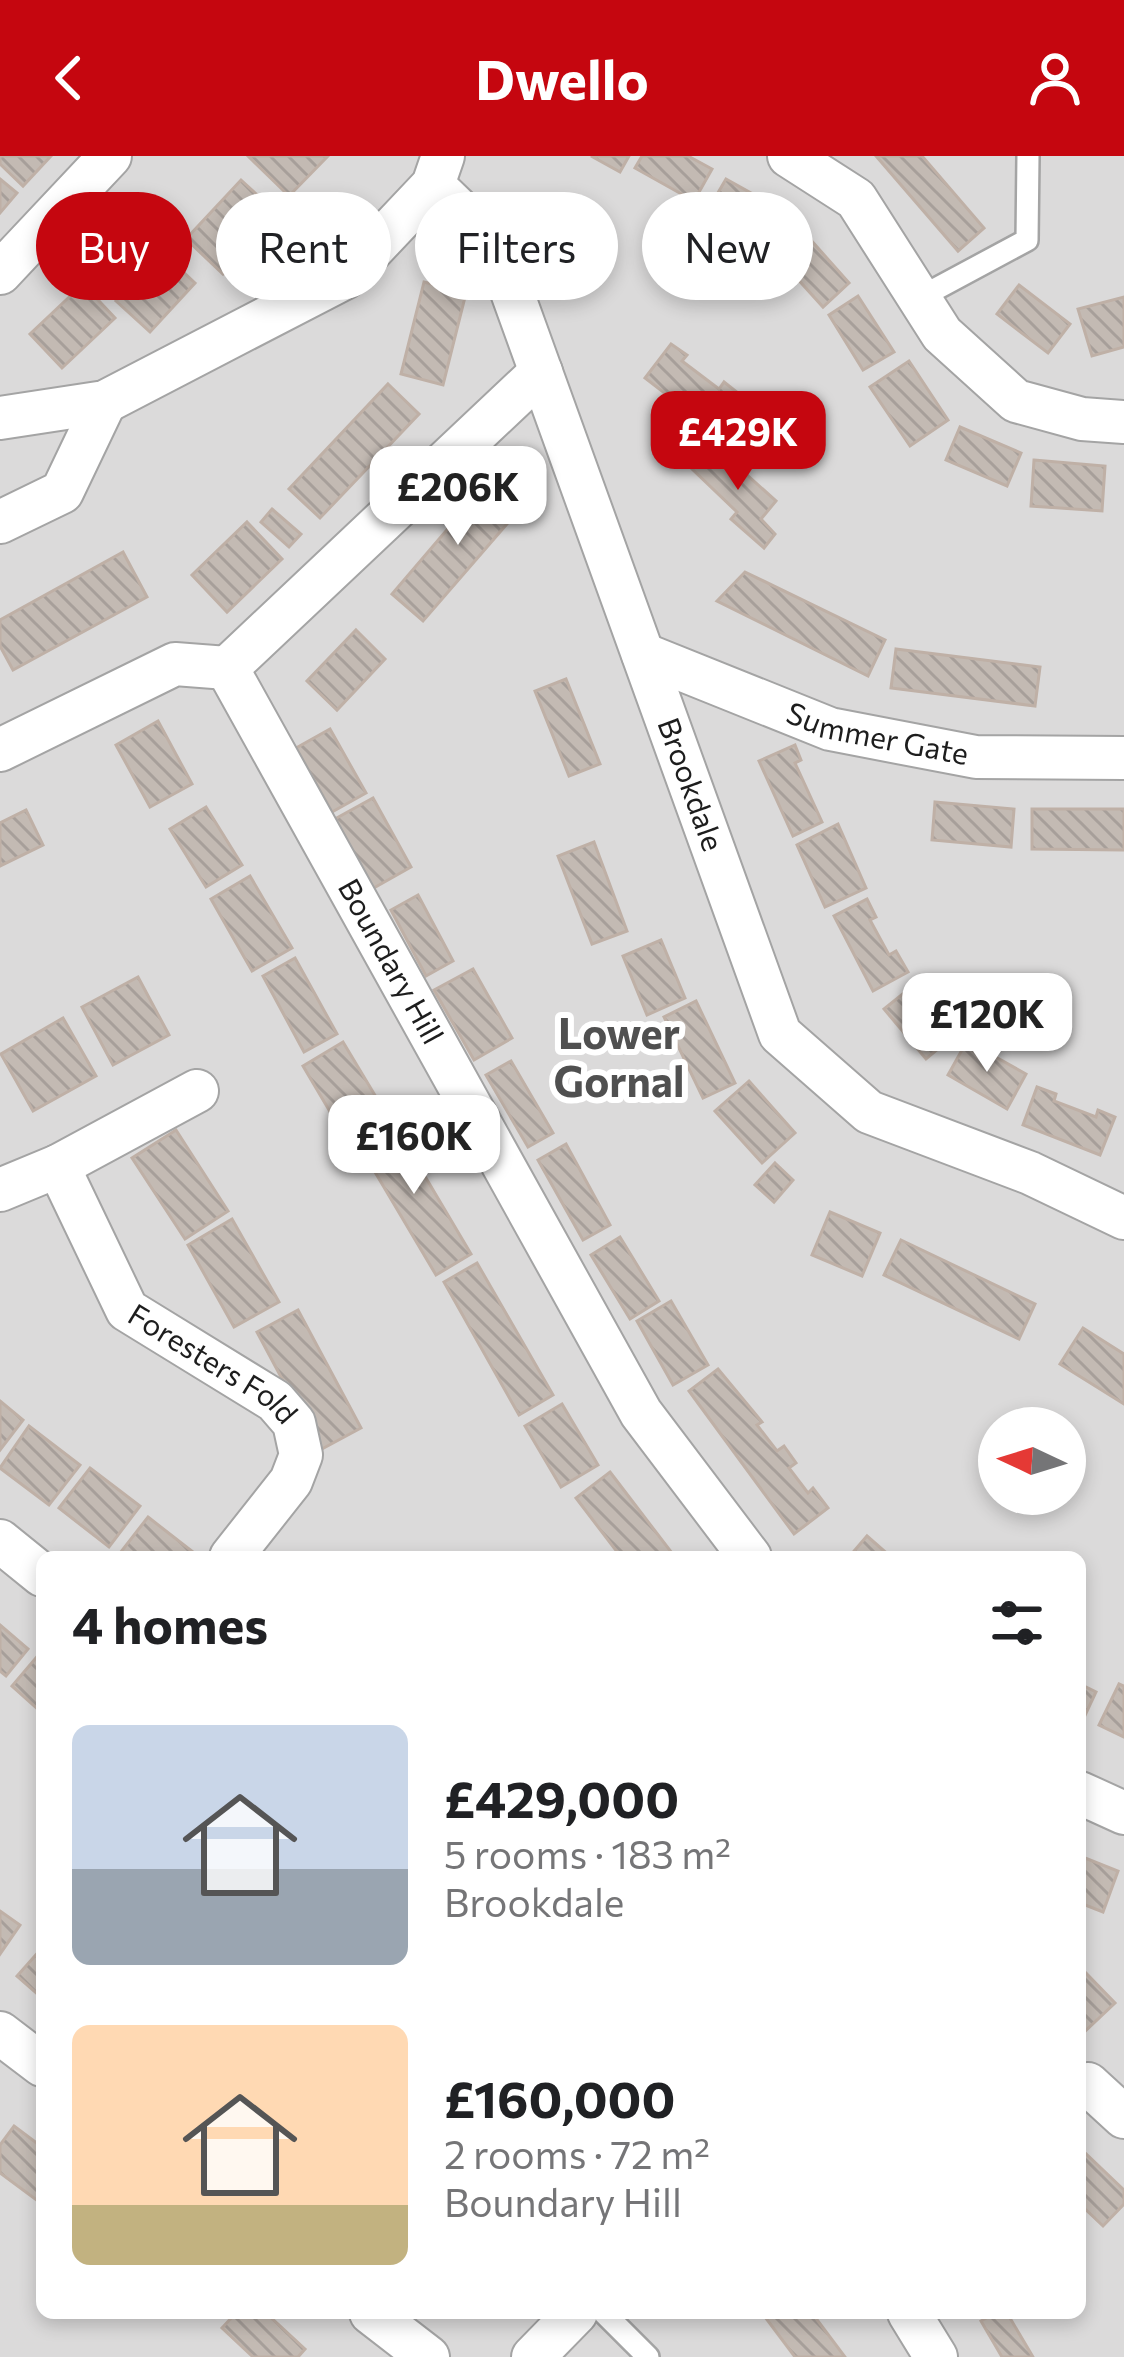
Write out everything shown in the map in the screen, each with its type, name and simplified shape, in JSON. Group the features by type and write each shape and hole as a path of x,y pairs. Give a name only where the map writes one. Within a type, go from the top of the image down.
{"street":[{"path":"0,273 110,156"},
{"path":"789,156 856,199 942,334 1016,401 1082,419 1124,422"},
{"path":"0,418 105,402 346,277 438,171"},
{"name":"Brookdale","path":"438,171 495,245 780,1034 869,1112 1030,1173 1124,1218"},
{"path":"0,750 176,664 227,668 541,372"},
{"path":"0,522 62,492 105,402"},
{"name":"Summer Gate","path":"643,654 830,729 976,757 1124,758"},
{"name":"Boundary Hill","path":"227,668 641,1413 745,1551"},
{"path":"0,1190 58,1166 196,1091"},
{"name":"Foresters Fold","path":"58,1166 128,1310 275,1401 294,1423 302,1455 291,1481 236,1551"},
{"path":"0,1541 36,1571"},
{"path":"1086,1796 1124,1813"},
{"path":"0,2033 36,2060"},
{"path":"1088,2084 1124,2117"},
{"path":"379,2319 428,2357"},
{"path":"533,2357 570,2319"},
{"path":"913,2319 936,2357"}],"lane":[{"path":"920,298 1027,240 1028,156"},
{"path":"610,2319 648,2357"}],"shaded area":[{"path":"0,156 1124,156 1124,2357 0,2357"}],"building":[{"path":"0,156 51,156 23,186 0,164"},
{"path":"248,156 328,156 293,192 285,192"},
{"path":"591,156 629,156 620,172"},
{"path":"642,156 688,156 712,169 699,192 678,192 635,168"},
{"path":"876,156 922,156 984,228 958,251"},
{"path":"0,179 17,193 0,213"},
{"path":"726,179 749,192 718,192"},
{"path":"241,180 254,192 230,192"},
{"path":"216,207 216,267 192,245 192,233"},
{"path":"813,242 849,283 823,307 813,296"},
{"path":"1019,285 1070,324 1048,353 997,314"},
{"path":"858,296 894,352 863,370 829,315"},
{"path":"1124,297 1124,347 1092,356 1078,309"},
{"path":"66,300 98,300 115,318 62,368 30,334"},
{"path":"117,300 179,300 150,332"},
{"path":"420,300 464,300 443,385 401,374"},
{"path":"671,344 687,355 682,361 719,389 724,382 738,393 711,429 645,378"},
{"path":"909,361 948,420 910,446 870,387"},
{"path":"388,384 419,414 320,518 289,489"},
{"path":"960,427 1021,453 1007,486 946,460"},
{"path":"714,445 776,501 761,519 775,534 764,548 731,519 737,512 691,468"},
{"path":"1034,460 1105,466 1102,511 1031,506"},
{"path":"493,476 525,503 423,621 392,594"},
{"path":"272,509 301,534 289,547 261,522"},
{"path":"247,522 282,559 227,612 192,575"},
{"path":"123,552 147,597 13,670 0,646 0,620"},
{"path":"745,572 885,640 868,676 717,601"},
{"path":"356,630 385,659 337,710 307,681"},
{"path":"896,649 1040,667 1035,706 891,688"},
{"path":"566,679 600,764 569,776 535,691"},
{"path":"158,721 192,784 150,807 116,745"},
{"path":"330,729 366,793 332,812 296,748"},
{"path":"795,745 801,760 795,763 822,822 793,836 759,761"},
{"path":"373,798 411,867 372,889 333,820"},
{"path":"935,802 1014,809 1011,847 932,840"},
{"path":"206,807 242,865 206,887 170,829"},
{"path":"1032,809 1124,809 1124,850 1032,849"},
{"path":"26,810 43,845 0,866 0,823"},
{"path":"838,824 866,888 825,907 797,845"},
{"path":"594,842 627,931 592,944 558,856"},
{"path":"250,876 292,948 252,971 211,899"},
{"path":"418,895 453,961 426,976 391,910"},
{"path":"867,899 876,917 870,920 889,955 896,951 908,972 873,991 834,916"},
{"path":"661,940 685,998 647,1015 623,956"},
{"path":"295,958 337,1034 304,1052 263,976"},
{"path":"473,969 512,1038 474,1060 434,990"},
{"path":"138,977 169,1035 113,1065 82,1007"},
{"path":"915,984 957,1033 926,1059 884,1009"},
{"path":"696,1001 735,1083 703,1098 664,1017"},
{"path":"63,1018 96,1076 33,1111 1,1054"},
{"path":"967,1041 1026,1074 1007,1109 948,1075"},
{"path":"343,1042 382,1107 342,1132 303,1066"},
{"path":"511,1061 553,1133 528,1147 486,1075"},
{"path":"749,1081 795,1133 762,1163 715,1111"},
{"path":"1037,1087 1056,1094 1054,1101 1096,1117 1098,1110 1115,1117 1100,1155 1023,1125"},
{"path":"391,1119 471,1254 436,1275 356,1140"},
{"path":"176,1130 228,1211 185,1239 132,1158"},
{"path":"566,1144 610,1225 583,1240 538,1160"},
{"path":"775,1163 793,1180 774,1202 755,1185"},
{"path":"830,1212 880,1233 862,1276 812,1255"},
{"path":"232,1219 279,1302 234,1327 188,1245"},
{"path":"620,1237 659,1301 630,1319 591,1255"},
{"path":"901,1240 1035,1304 1019,1339 884,1275"},
{"path":"477,1263 553,1395 519,1415 444,1282"},
{"path":"671,1301 708,1365 673,1385 637,1321"},
{"path":"298,1310 361,1428 320,1450 257,1332"},
{"path":"1083,1328 1124,1354 1124,1404 1060,1364"},
{"path":"718,1369 762,1422 757,1425 777,1451 784,1446 796,1463 789,1468 808,1493 813,1488 828,1508 794,1534 689,1391"},
{"path":"0,1401 23,1420 0,1450"},
{"path":"562,1404 598,1465 561,1487 525,1426"},
{"path":"29,1426 80,1465 49,1505 0,1468"},
{"path":"90,1468 140,1506 109,1547 59,1508"},
{"path":"610,1472 670,1551 616,1551 576,1498"},
{"path":"148,1517 192,1551 122,1551"},
{"path":"867,1536 884,1551 854,1551"},
{"path":"0,1625 28,1649 6,1676 0,1671"},
{"path":"36,1658 36,1708 12,1686"},
{"path":"1119,1684 1124,1686 1124,1737 1099,1725"},
{"path":"1086,1687 1096,1692 1086,1713"},
{"path":"1086,1858 1118,1871 1103,1912 1086,1905"},
{"path":"0,1911 20,1925 0,1954"},
{"path":"36,1955 36,1993 17,1976"},
{"path":"1086,1973 1115,2003 1086,2030"},
{"path":"14,2126 36,2142 36,2200 0,2173 0,2145"},
{"path":"1086,2154 1124,2190 1124,2204 1103,2226 1086,2210"},
{"path":"230,2319 272,2319 305,2349 298,2357 253,2357 222,2328"},
{"path":"766,2319 816,2319 845,2357 795,2357"},
{"path":"1011,2319 1033,2357 1002,2357 981,2321"}],"district":[{"name":"Lower Gornal","path":"619,1058"}]}
